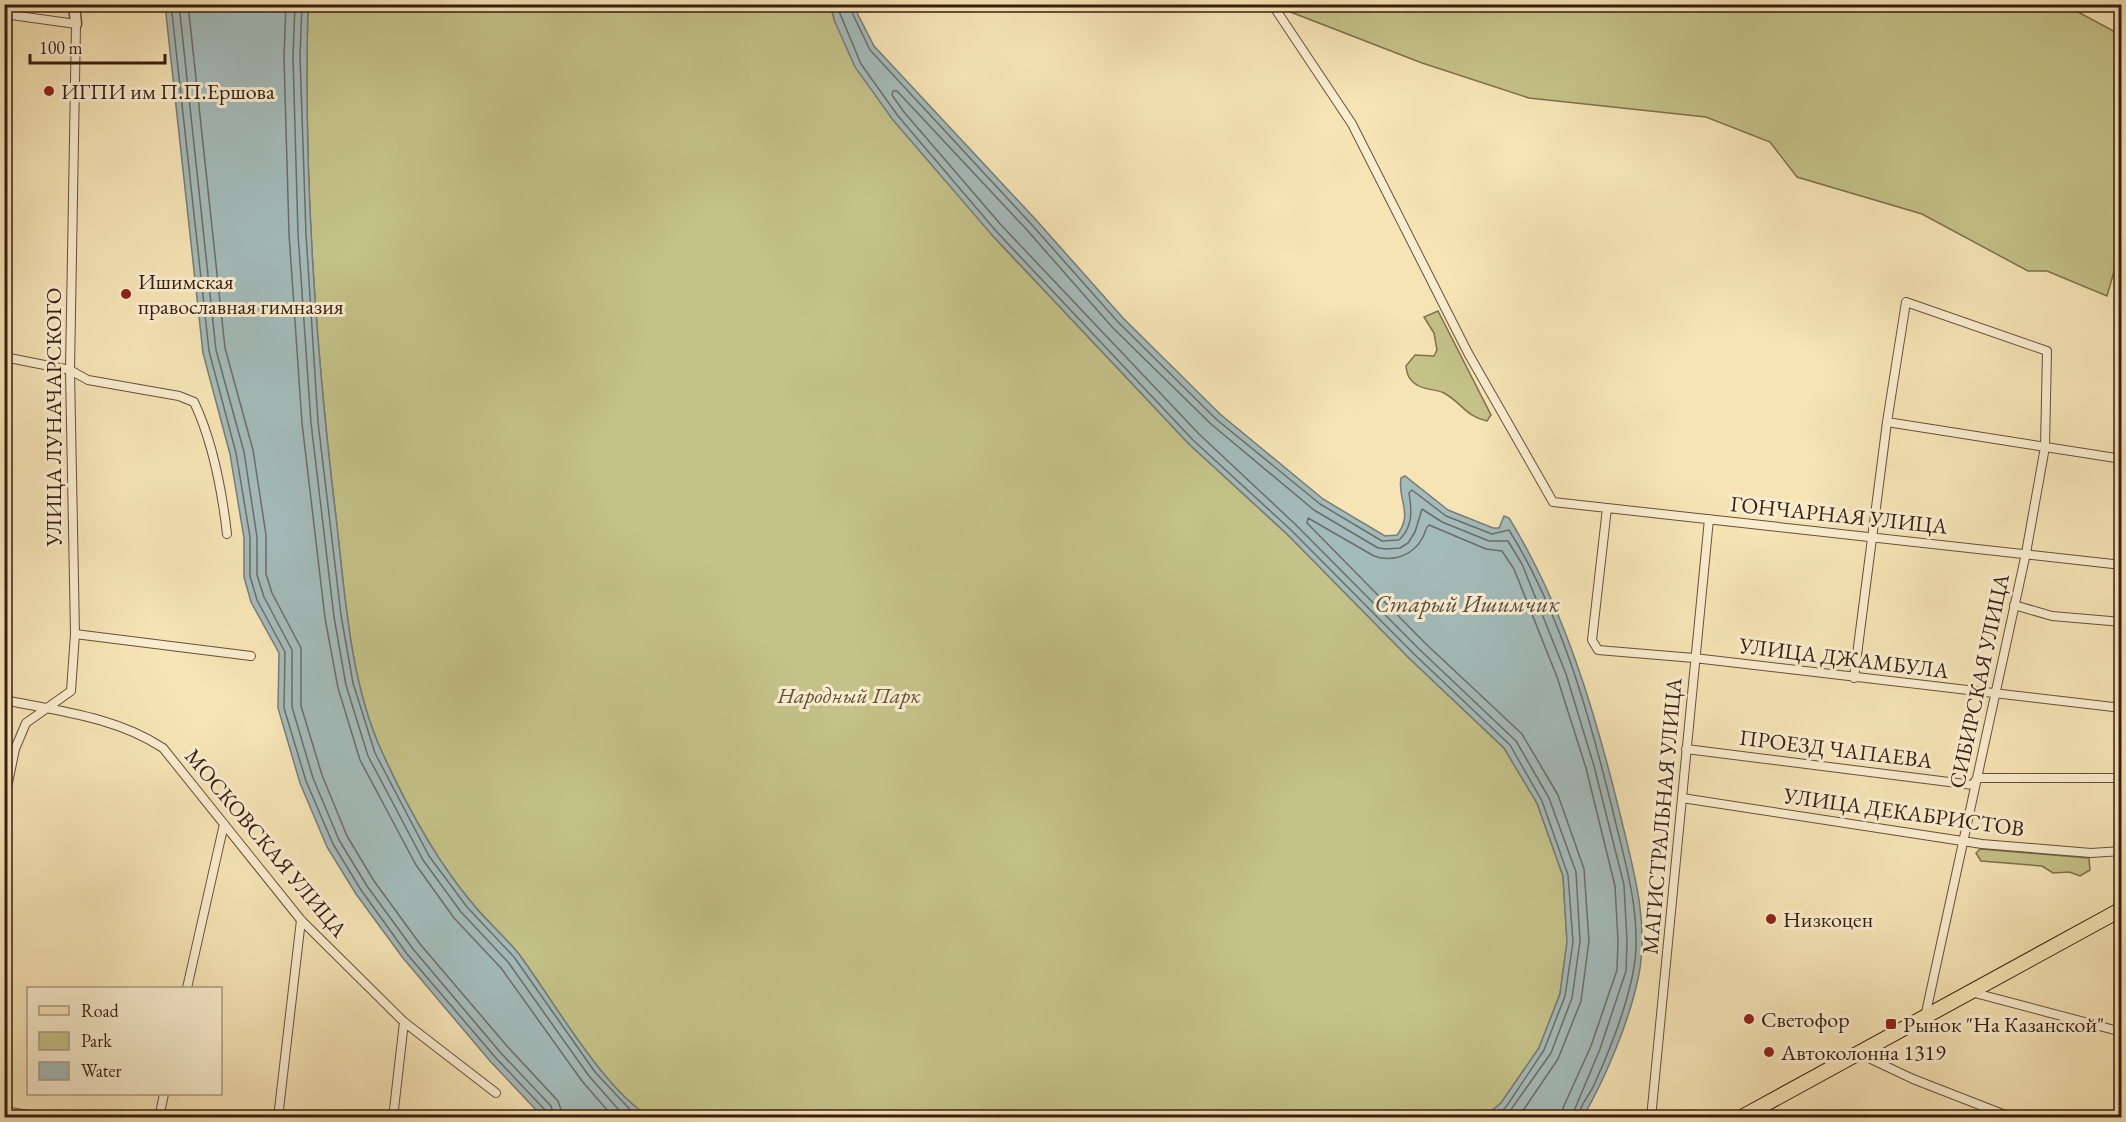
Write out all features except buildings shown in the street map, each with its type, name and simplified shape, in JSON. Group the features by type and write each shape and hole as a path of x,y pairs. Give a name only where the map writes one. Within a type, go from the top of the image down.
{"main road":[{"path":"1740,1118 1857,1052 1925,1017 1967,991 2121,909"}],"street":[{"name":"УЛИЦА ЛУНАЧАРСКОГО","path":"4,802 19,735 26,723 71,691 75,634 70,370 76,24 74,4"},
{"name":"ГОНЧАРНАЯ УЛИЦА","path":"1272,4 1352,124 1468,353 1553,502 2121,565"},
{"path":"4,14 76,24"},
{"name":"СИБИРСКАЯ УЛИЦА","path":"1887,422 1906,302 2047,351 2045,447 2026,553 1925,1017"},
{"path":"4,357 70,370 88,380 179,396 194,402 216,476 227,534"},
{"path":"1854,678 1887,422 2121,459"},
{"name":"УЛИЦА ДЖАМБУЛА","path":"1607,508 1592,640 1598,650 1694,658 2121,708"},
{"name":"МАГИСТРАЛЬНАЯ УЛИЦА","path":"1651,1118 1708,519"},
{"path":"2014,605 2052,616 2121,622"},
{"path":"75,634 251,656"},
{"name":"МОСКОВСКАЯ УЛИЦА","path":"4,700 81,714 146,737 163,748 301,920 404,1022 496,1093"},
{"name":"ПРОЕЗД ЧАПАЕВА","path":"1686,749 1973,784 1977,778 2121,778"},
{"name":"УЛИЦА ДЕКАБРИСТОВ","path":"1682,798 1963,840 2091,853 2121,851"},
{"path":"187,987 224,824"},
{"path":"278,1118 301,920"},
{"path":"1967,991 2121,1032"},
{"path":"393,1118 404,1022"},
{"path":"1857,1052 1913,1079 2013,1118"},
{"path":"159,1118 164,1095"},
{"path":"4,1112 46,1118"}],"green space":[{"name":"Народный Парк","path":"308,5 830,5 835,22 992,235 1189,444 1287,534 1410,659 1504,748 1537,803 1563,876 1567,942 1560,994 1539,1048 1501,1103 1484,1118 650,1118 633,1105 598,1067 515,950 478,910 446,868 422,831 391,772 371,726 363,699 347,612 317,331 307,135"},
{"path":"1283,5 2065,5 2121,35 2121,247 2107,296 2047,271 2028,271 1922,214 1797,177 1770,142 1706,117 1529,98 1422,63 1288,11"},
{"path":"1438,311 1491,415 1487,421 1468,413 1444,393 1417,385 1408,375 1406,366 1415,355 1434,356 1437,350 1434,333 1424,317"},
{"path":"1980,849 2089,858 2090,870 2080,876 2069,872 2053,873 2042,866 1981,861 1976,853"}],"water":[{"path":"165,5 308,5 307,135 317,331 347,612 356,670 371,726 411,811 458,886 521,957 581,1044 615,1087 650,1117 544,1118 490,1061 403,958 356,894 327,847 300,783 278,708 279,653 251,602 244,577 244,538 230,454 203,353"},
{"name":"Старый Ишимчик","path":"830,5 853,5 874,46 1037,221 1123,318 1220,414 1323,499 1385,536 1397,535 1402,527 1405,513 1400,486 1401,478 1405,476 1448,510 1493,528 1499,528 1504,516 1509,518 1547,589 1577,664 1611,779 1635,876 1641,915 1642,954 1630,1010 1608,1066 1583,1117 1484,1117 1501,1103 1539,1048 1560,994 1567,942 1563,876 1537,803 1504,748 1410,659 1287,534 1189,444 992,235 893,120 855,67"}],"place":[{"name":"ИГПИ им П.П.Ершова","path":"49,91"},
{"name":"Ишимская православная гимназия","path":"126,294"},
{"name":"Низкоцен","path":"1771,919"},
{"name":"Светофор","path":"1749,1019"},
{"name":"Рынок \"На Казанской\"","path":"1891,1024"},
{"name":"Автоколонна 1319","path":"1769,1052"}]}
